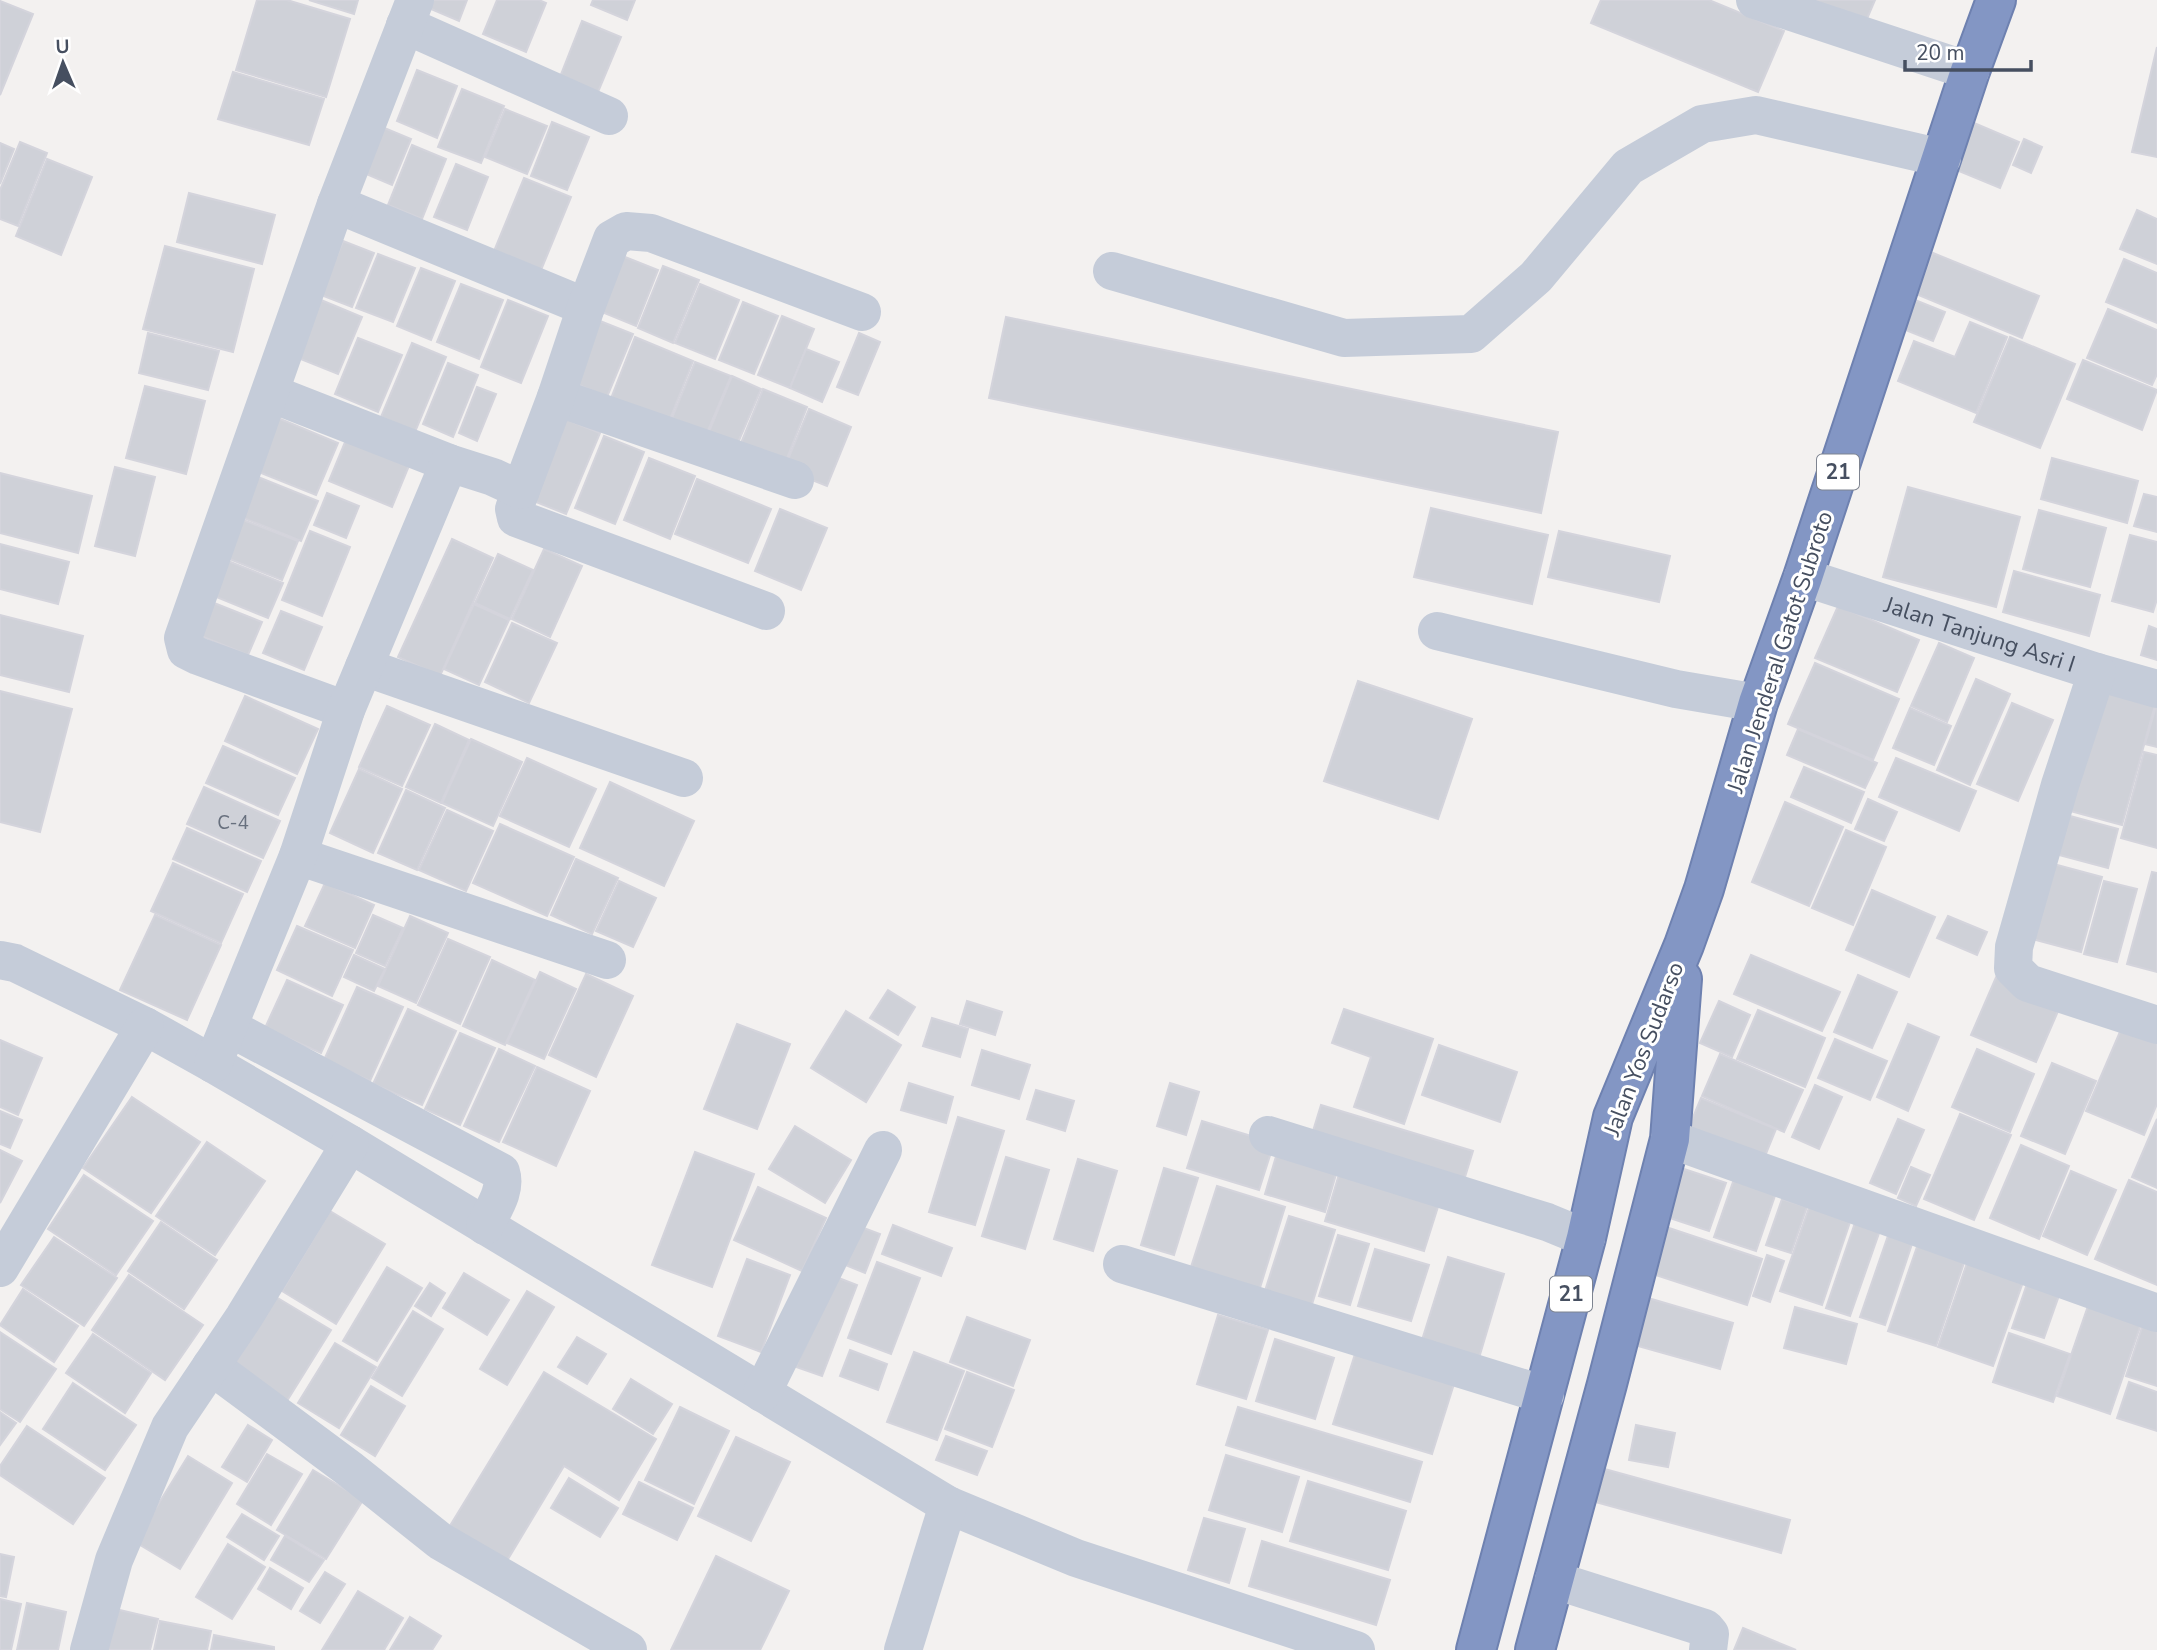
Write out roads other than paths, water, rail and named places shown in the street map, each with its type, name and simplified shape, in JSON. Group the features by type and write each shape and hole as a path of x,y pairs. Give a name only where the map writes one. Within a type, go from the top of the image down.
{"highway":[{"name":"Jalan Jenderal Gatot Subroto","path":"1685,945 1758,703 1803,577 1970,71 1996,0"},
{"name":"Jalan Yos Sudarso","path":"1535,1650 1670,1139 1685,945"},
{"name":"Jalan Yos Sudarso","path":"1476,1650 1586,1238 1613,1117 1685,945"}],"street":[{"path":"1755,0 1970,71"},
{"path":"346,710 198,656 186,650 183,638 336,204 410,12 609,116"},
{"path":"1112,271 1344,338 1471,334 1536,277 1628,167 1702,124 1756,115 1942,158"},
{"path":"336,204 586,307"},
{"path":"765,611 516,518 514,509 612,239 626,231 651,233 862,312"},
{"path":"270,393 521,490"},
{"path":"556,397 795,480"},
{"path":"213,1064 298,856 346,710 449,463"},
{"name":"Jalan Tanjung Asri I","path":"1803,577 2157,689"},
{"path":"1437,631 1676,689 1758,703"},
{"path":"364,667 684,778"},
{"path":"2097,672 2060,785 2014,947 2013,968 2028,984 2157,1025"},
{"path":"298,856 607,960"},
{"path":"0,960 15,964 145,1026 213,1064 948,1505 1076,1559 1356,1650"},
{"path":"4,1254 145,1026"},
{"path":"228,1027 500,1172 504,1181 503,1189 485,1226"},
{"path":"276,1101 300,1066"},
{"path":"315,1124 339,1086"},
{"path":"1268,1135 1547,1222 1586,1238"},
{"path":"1670,1139 2157,1313"},
{"path":"89,1650 114,1560 170,1427 244,1317 350,1144"},
{"path":"762,1393 883,1150"},
{"path":"1122,1264 1545,1395"},
{"path":"211,1366 351,1470 439,1541 628,1650"},
{"path":"902,1650 948,1505"},
{"path":"1554,1580 1705,1628 1710,1634 1708,1650"}]}
